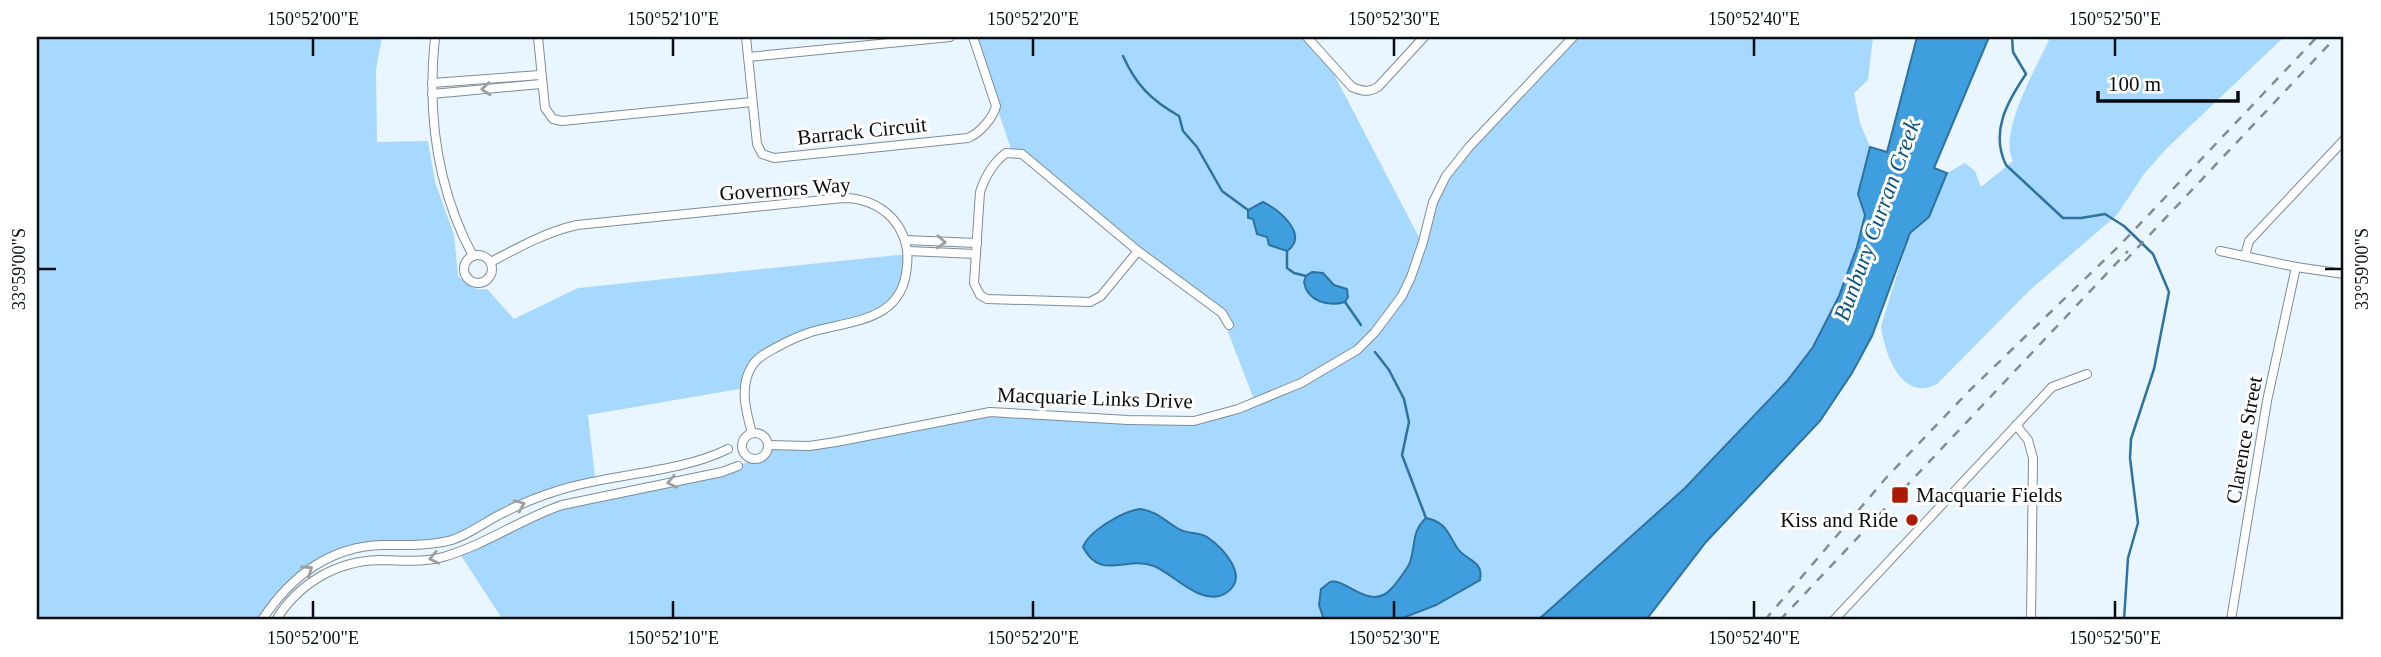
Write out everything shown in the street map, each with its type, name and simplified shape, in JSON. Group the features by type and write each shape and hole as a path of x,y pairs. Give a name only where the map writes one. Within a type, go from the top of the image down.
{"street":[{"path":"435,37 432,94 436,152 448,199 472,256"},
{"path":"538,37 545,108 553,119 562,121 752,102"},
{"name":"Barrack Circuit","path":"746,37 757,147 762,154 771,158 968,138 979,131 996,108 973,37"},
{"path":"748,57 950,37"},
{"path":"1307,37 1352,87 1370,92 1378,87 1424,37"},
{"name":"Macquarie Links Drive","path":"768,445 809,446 836,442 990,412 1194,421 1238,409 1301,383 1357,350 1375,332 1402,296 1411,277 1433,202 1447,176 1469,146 1573,37"},
{"path":"432,83 540,75"},
{"path":"432,94 541,84"},
{"path":"2245,256 2249,241 2344,140"},
{"path":"1138,251 1096,300 1081,304 987,299 976,290 974,283 983,183 1006,153 1022,154 1138,251 1222,313 1228,324"},
{"name":"Governors Way","path":"491,262 537,237 577,225 843,198 860,200 880,208 899,226 905,240 908,251 907,273 903,286 890,305 867,319 794,339 762,356 752,365 747,378 744,403 752,433"},
{"path":"905,240 977,243"},
{"path":"908,251 976,254"},
{"path":"2220,251 2344,274"},
{"path":"472,256 484,256 491,262 491,276 484,282 475,283 468,278 464,270 466,262 472,256"},
{"name":"Clarence Street","path":"2231,620 2267,401 2296,267"},
{"path":"1836,620 2052,387 2087,374"},
{"path":"2016,425 2028,440 2033,457 2031,620"},
{"path":"752,433 763,436 768,445 759,458 747,456 743,450 742,442 752,433"},
{"path":"262,620 293,581 308,569 339,553 357,547 407,546 452,540 546,495 714,456 728,449"},
{"path":"276,620 283,608 306,585 336,568 375,560 424,561 441,557 470,547 537,514 562,505 722,472 738,466"}],"shaded area":[{"path":"37,37 382,37 376,70 377,142 428,141 435,182 454,235 458,276 471,287 487,289 514,319 578,288 908,254 907,273 890,306 794,339 752,365 745,388 588,415 595,477 523,504 459,537 428,544 358,547 308,569 262,620 37,620"},
{"path":"973,37 1305,37 1325,57 1423,245 1434,202 1446,176 1573,37 1873,37 1868,80 1854,93 1860,123 1870,147 1858,194 1865,215 1857,247 1839,296 1813,346 1787,381 1685,488 1538,620 503,620 458,551 569,502 718,473 764,456 767,446 810,446 991,412 1192,421 1255,402 1221,314 1022,154 1012,152"},
{"path":"2042,37 2284,37 2166,149 2144,174 2117,215 2031,289 1937,384 1925,388 1914,387 1897,372 1891,361 1881,326 1910,233 1929,217 1947,173 1965,163 1975,171 1981,187 2013,161 2010,134 2020,100 2049,40"}],"water":[{"name":"Bunbury Curran Creek","path":"1917,37 1989,37 1934,168 1947,173 1929,217 1910,233 1872,336 1852,373 1820,421 1706,542 1646,620 1538,620 1685,488 1787,381 1813,347 1839,296 1857,247 1865,215 1858,194 1870,147 1887,152"},
{"path":"1263,202 1284,217 1294,231 1293,245 1287,251 1269,245 1267,237 1257,234 1253,219 1248,218 1248,210"},
{"path":"1312,272 1323,273 1334,285 1347,289 1348,297 1345,302 1325,303 1309,294 1304,282 1306,276"},
{"path":"1140,509 1155,514 1181,530 1204,535 1213,542 1232,563 1236,579 1233,586 1226,593 1207,596 1188,588 1154,566 1144,563 1106,565 1090,557 1083,547 1099,528"},
{"path":"1426,518 1443,526 1458,549 1477,565 1481,574 1480,580 1436,605 1402,620 1324,620 1319,605 1321,589 1330,582 1343,584 1366,596 1383,595 1391,589 1409,565 1416,534"}],"waterway":[{"path":"2012,37 2013,52 2026,74 2007,106 2000,129 2001,153 2006,165 2063,218 2105,214 2124,226 2153,254 2169,292 2154,369 2131,439 2130,458 2138,523 2128,558 2124,620"},
{"path":"1123,56 1145,91 1179,116 1183,131 1197,147 1222,191 1248,210"},
{"path":"1287,251 1287,268 1306,276"},
{"path":"1345,302 1361,325"},
{"path":"1375,352 1389,370 1404,399 1409,422 1402,455 1426,518"}],"railway":[{"path":"1765,620 1886,478 1969,391 2120,245 2317,37"},
{"path":"2125,261 2336,37"},
{"path":"1780,620 2128,251"}],"place":[{"name":"Macquarie Fields","path":"1900,495"},
{"name":"Kiss and Ride","path":"1912,520"}]}
